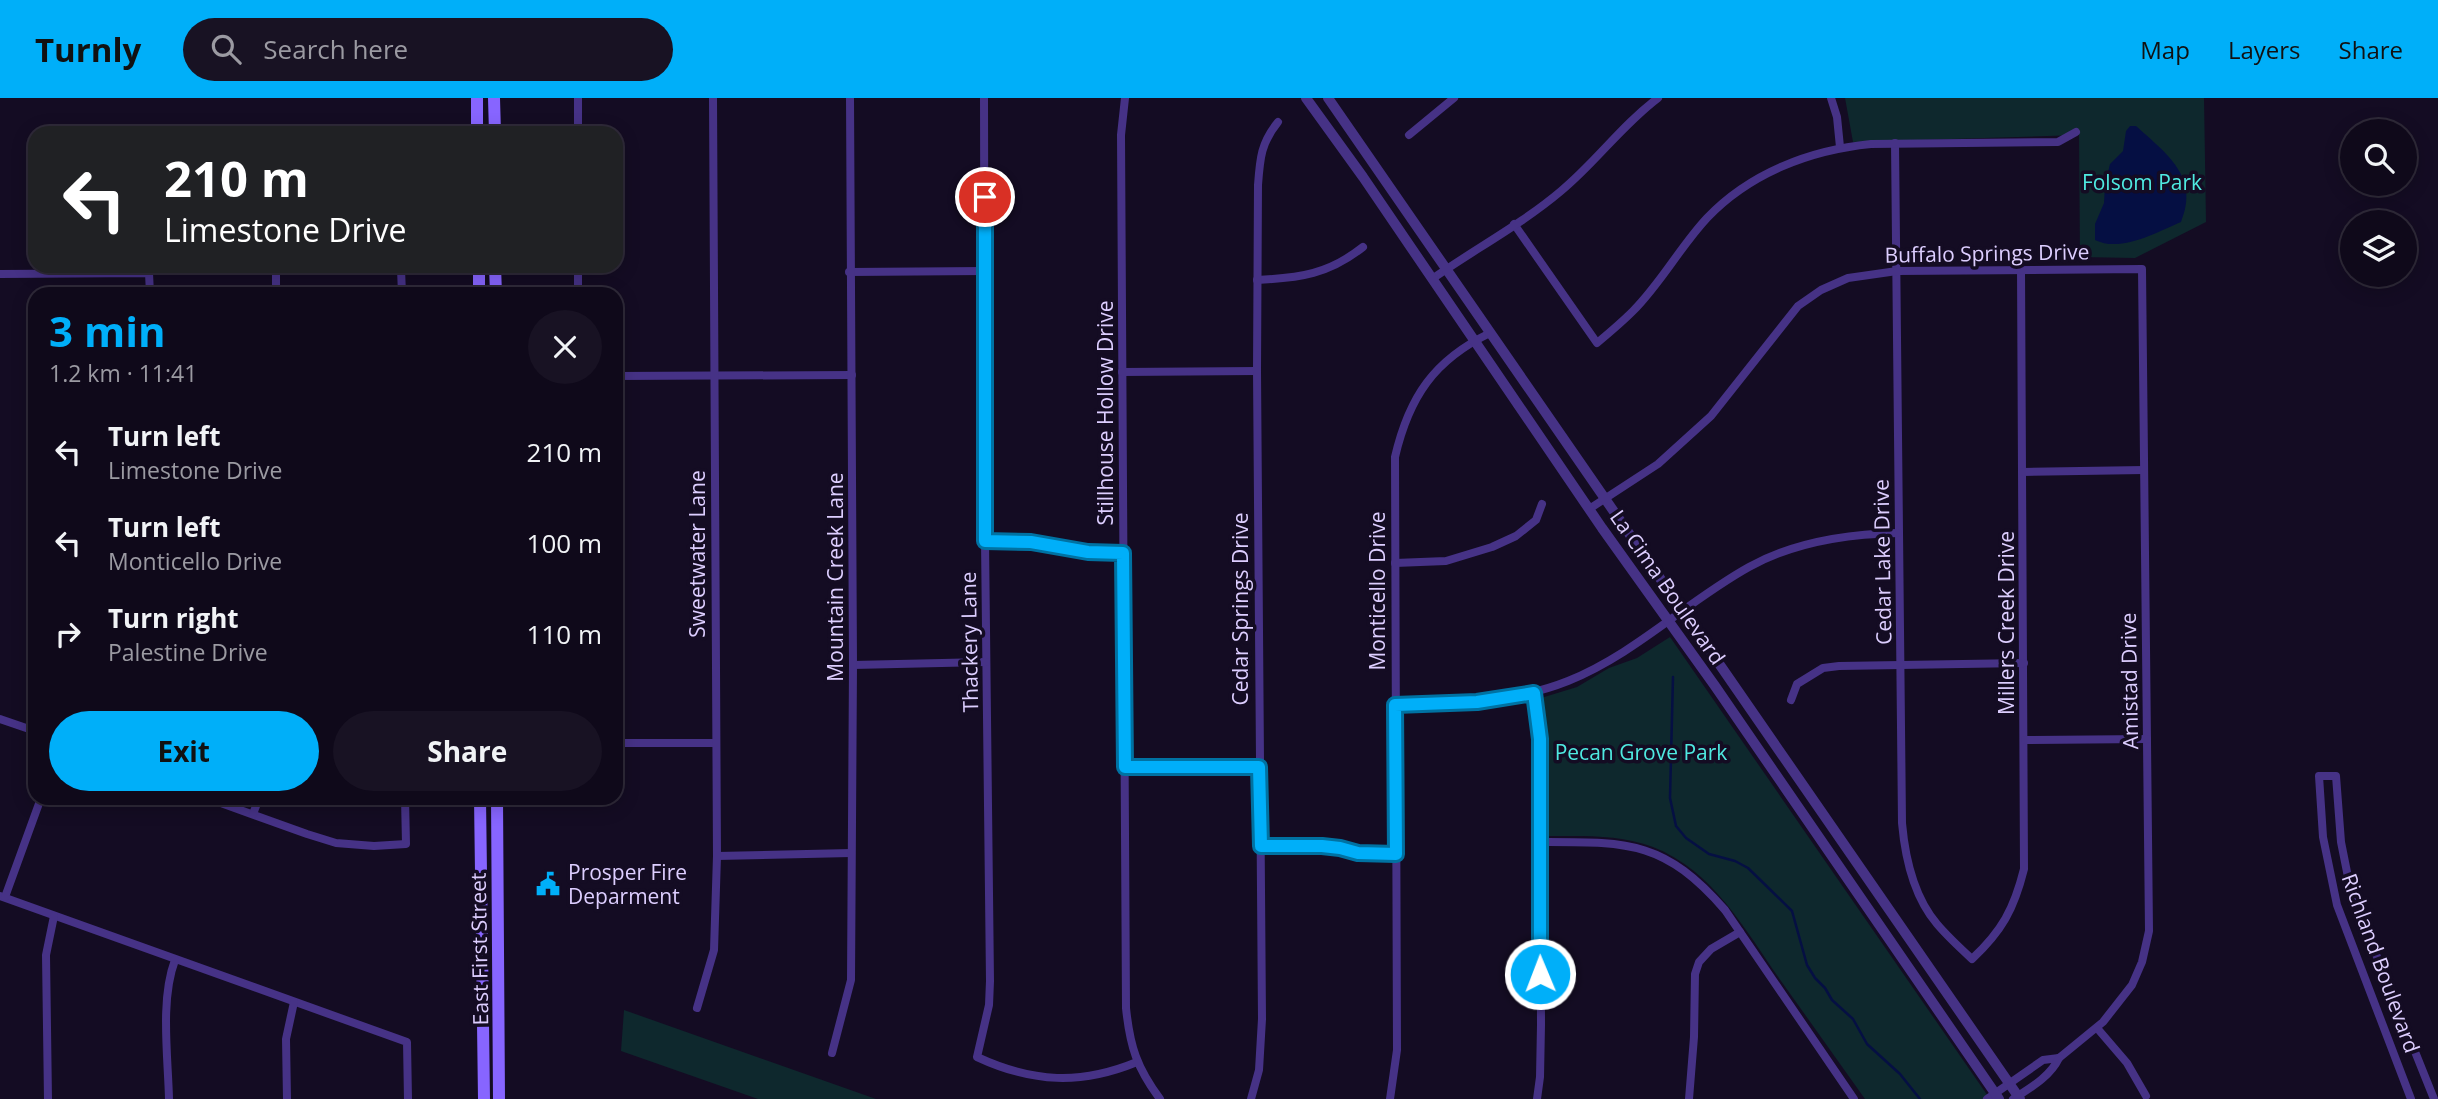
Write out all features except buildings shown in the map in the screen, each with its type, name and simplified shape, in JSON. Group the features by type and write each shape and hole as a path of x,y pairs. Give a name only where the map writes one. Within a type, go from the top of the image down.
{"main road":[{"path":"477,98 477,126"},
{"path":"494,98 495,126"},
{"name":"East First Street","path":"480,805 484,1099"},
{"name":"East First Street","path":"497,805 499,1099"},
{"path":"481,849 497,849"},
{"path":"481,910 497,910"},
{"path":"484,1023 499,1023"}],"street":[{"path":"578,98 578,126"},
{"name":"Sweetwater Lane","path":"697,1008 714,950 717,856 713,98"},
{"name":"Mountain Creek Lane","path":"832,1053 851,980 853,665 850,98"},
{"name":"Thackery Lane","path":"985,98 985,541 990,981 989,1005 977,1058 1020,1074 1076,1079 1097,1076 1137,1062"},
{"name":"Stillhouse Hollow Drive","path":"1125,98 1121,135 1126,1008 1129,1034 1137,1062"},
{"name":"La Cima Boulevard","path":"1306,98 1994,1097"},
{"name":"La Cima Boulevard","path":"1328,98 2010,1084 2017,1098"},
{"path":"1409,135 1454,98"},
{"path":"1432,279 1558,194 1582,173 1621,129 1658,98"},
{"path":"1831,98 1838,117 1840,147"},
{"name":"Cedar Springs Drive","path":"1251,1099 1259,1070 1262,1019 1257,371 1259,163 1266,137 1278,122"},
{"path":"1514,224 1597,344 1634,310 1708,217 1730,197 1778,168 1804,156 1840,147 1895,143 2058,142 2076,132"},
{"name":"Cedar Lake Drive","path":"1895,143 1904,846 1919,894 1936,923 1972,959"},
{"path":"1257,280 1289,279 1329,269 1363,247"},
{"name":"Buffalo Springs Drive","path":"1589,509 1658,464 1711,416 1798,306 1821,290 1848,278 1897,271 2142,269"},
{"name":"Amistad Drive","path":"2017,1098 2038,1083 2055,1067 2059,1058 2097,1028 2121,1001 2142,962 2149,932 2142,269"},
{"name":"Millers Creek Drive","path":"1972,959 1992,940 2007,919 2018,894 2024,869 2021,270"},
{"path":"849,272 985,271"},
{"path":"0,274 149,273"},
{"name":"Monticello Drive","path":"1390,1099 1397,1050 1395,457 1400,435 1421,388 1452,355 1490,332"},
{"path":"1122,372 1257,371"},
{"path":"623,376 852,375"},
{"path":"2023,472 2144,470"},
{"path":"1395,564 1446,561 1492,547 1516,536 1536,520 1542,503"},
{"path":"1395,705 1477,702 1534,693 1595,668 1669,622 1749,567 1786,551 1828,540 1865,534 1898,533"},
{"path":"985,541 1031,542 1088,552 1123,553"},
{"path":"853,665 986,662"},
{"path":"1791,700 1797,684 1823,668 2024,663"},
{"path":"1534,693 1540,739 1541,1025 1537,1099"},
{"path":"0,719 28,729"},
{"path":"2025,740 2147,738"},
{"path":"623,743 715,743"},
{"path":"1125,767 1259,767"},
{"name":"Richland Boulevard","path":"2411,1099 2337,905 2323,837 2319,776 2336,776 2341,842 2349,882 2434,1099"},
{"path":"38,805 2,897 407,1041 408,1099"},
{"path":"227,805 307,835 336,843 374,846 406,845 405,805"},
{"path":"253,814 256,805"},
{"path":"1540,842 1599,842 1642,849 1679,865 1702,884 1725,910 1854,1099"},
{"path":"1261,846 1322,846 1358,853 1396,854"},
{"path":"717,856 851,853"},
{"path":"48,1099 46,956 54,916"},
{"path":"1689,1099 1695,974 1699,962 1711,949 1740,932"},
{"path":"169,1099 167,1000 169,976 175,960"},
{"path":"287,1099 286,1039 295,1002"},
{"path":"2097,1028 2127,1063 2146,1096"},
{"name":"Amistad Drive","path":"1994,1097 2043,1060 2059,1058"},
{"path":"1137,1062 1143,1076 1160,1099"}],"green space":[{"name":"Folsom Park","path":"1845,98 2204,98 2206,222 2135,258 2080,257 2079,135 1853,142"},
{"name":"Pecan Grove Park","path":"1670,637 1990,1099 1865,1099 1741,923 1711,886 1694,871 1675,858 1640,843 1600,837 1547,836 1546,735 1541,698 1577,687 1609,668 1637,658"},
{"path":"624,1010 876,1099 758,1099 621,1051"}],"shaded area":[{"path":"2130,126 2136,126 2159,146 2177,168 2183,179 2186,206 2181,222 2139,240 2105,243 2095,240 2095,224 2104,203 2110,164 2123,151 2126,131"}],"waterway":[{"path":"1673,677 1670,798 1676,826 1686,838 1709,854 1735,861 1748,868 1792,911 1807,965 1815,978 1832,1000 1853,1019 1867,1044 1900,1074 1920,1099"}],"place":[{"name":"Prosper Fire Deparment","path":"548,884"}],"route":[{"path":"985,197 985,541 1031,542 1071,550 1123,553 1125,767 1259,767 1261,846 1322,846 1358,853 1396,854 1395,705 1477,702 1534,693 1540,739 1540,974"}]}
